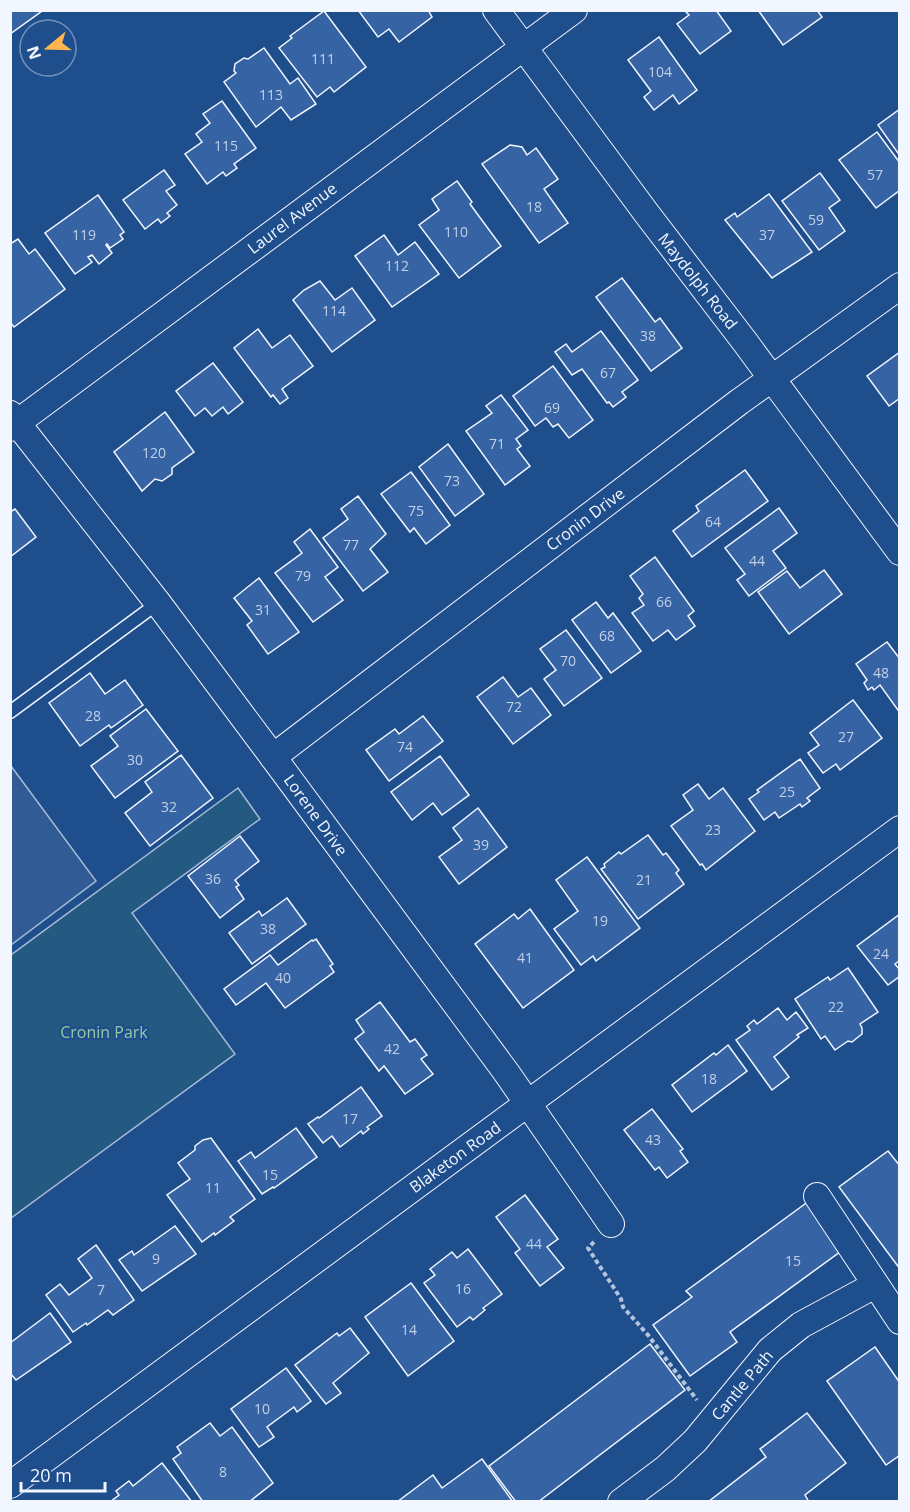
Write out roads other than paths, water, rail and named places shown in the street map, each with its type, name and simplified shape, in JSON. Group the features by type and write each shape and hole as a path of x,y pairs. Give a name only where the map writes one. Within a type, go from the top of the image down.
{"street":[{"name":"Maydolph Road","path":"496,10 900,552"},
{"name":"Laurel Avenue","path":"13,422 574,10"},
{"name":"Cronin Drive","path":"273,757 771,378 900,286"},
{"name":"Lorene Drive","path":"13,422 158,603 273,757 528,1102 611,1224"},
{"name":"Blaketon Road","path":"10,1485 900,829"},
{"path":"817,1196 900,1322"},
{"name":"Cantle Path","path":"621,1502 665,1469 696,1441 770,1350 801,1324 875,1285"}],"lane":[{"path":"10,712 158,603"}],"park label":[{"name":"Cronin Park","path":"104,1032"}]}
